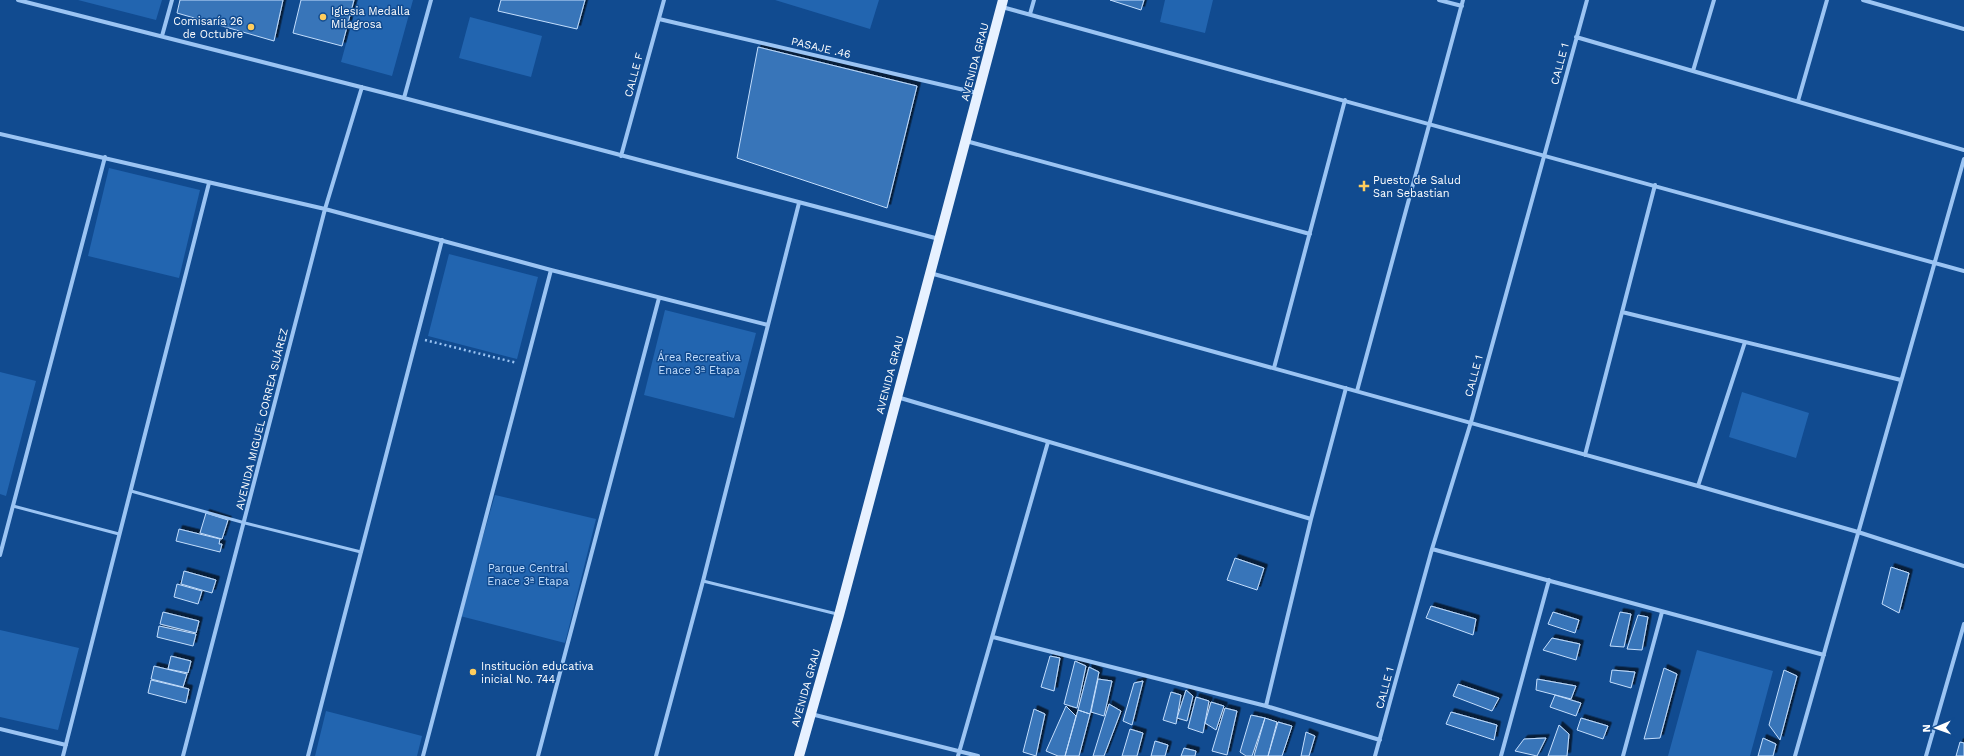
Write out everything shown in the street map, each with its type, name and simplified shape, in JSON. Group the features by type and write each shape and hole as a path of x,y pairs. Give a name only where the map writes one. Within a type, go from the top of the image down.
{"main road":[{"name":"AVENIDA GRAU","path":"799,756 839,615 1002,3"}],"street":[{"path":"18,0 362,87 939,239"},
{"path":"162,36 172,0"},
{"path":"404,98 431,0"},
{"name":"CALLE F","path":"621,156 664,0"},
{"path":"1030,14 1034,0"},
{"path":"1439,0 1462,6"},
{"path":"1357,391 1463,0"},
{"name":"CALLE 1","path":"1376,756 1432,549 1471,422 1587,0"},
{"path":"1693,71 1714,0"},
{"path":"1798,101 1827,0"},
{"path":"1863,0 1964,29"},
{"path":"1002,3 1030,14 1964,271"},
{"name":"PASAJE .46","path":"659,19 979,93"},
{"path":"1576,37 1964,150"},
{"name":"AVENIDA MIGUEL CORREA SUÁREZ","path":"183,756 245,523 325,209 362,87"},
{"path":"1274,368 1345,100"},
{"path":"0,134 325,209 551,270 768,325"},
{"path":"965,141 1310,234"},
{"path":"0,554 105,157"},
{"path":"1795,756 1964,158"},
{"path":"63,756 209,183"},
{"path":"1585,455 1655,185"},
{"path":"656,756 703,581 799,203"},
{"path":"308,756 442,240"},
{"path":"423,756 551,270"},
{"path":"930,273 1698,486 1858,532 1964,566"},
{"path":"538,756 659,298"},
{"path":"1622,312 1901,380"},
{"path":"1698,486 1744,342"},
{"path":"1266,706 1311,519 1346,388"},
{"path":"896,397 1311,519"},
{"path":"958,756 1048,442"},
{"path":"1432,549 1824,655"},
{"path":"1501,756 1550,580"},
{"path":"1623,756 1662,612"},
{"path":"1926,756 1964,624"},
{"path":"993,637 1266,706 1380,740"},
{"path":"810,714 978,756"},
{"path":"0,729 66,744"}],"lane":[{"path":"131,491 245,523 361,552"},
{"path":"12,506 119,534"},
{"path":"703,581 839,615"}],"path":[{"path":"417,338 525,365"}],"green space":[{"path":"78,0 162,0 156,20"},
{"path":"358,0 413,0 392,76 341,62"},
{"path":"775,0 879,0 870,29"},
{"path":"1165,0 1213,0 1205,33 1160,22"},
{"path":"470,17 542,36 531,77 459,58"},
{"path":"109,168 200,190 179,278 88,256"},
{"path":"449,254 538,277 517,359 428,336"},
{"name":"Área Recreativa Enace 3ª Etapa","path":"665,310 756,333 734,418 644,395"},
{"path":"0,372 36,381 6,496 0,494"},
{"path":"1742,392 1809,413 1796,458 1729,437"},
{"name":"Parque Central Enace 3ª Etapa","path":"495,495 596,519 565,643 460,616"},
{"path":"0,630 79,648 58,730 0,717"},
{"path":"1697,650 1773,671 1750,756 1668,756"},
{"path":"326,711 422,736 417,756 315,756"}],"building":[{"name":"Comisaría 26 de Octubre","path":"180,0 283,0 274,41 177,13"},
{"name":"Iglesia Medalla Milagrosa","path":"301,0 354,0 342,46 293,33"},
{"path":"501,0 585,0 577,29 498,11"},
{"path":"1110,0 1144,0 1141,10"},
{"path":"758,47 917,86 887,208 737,158"},
{"path":"206,513 228,520 222,539 200,533"},
{"path":"179,529 220,539 219,544 222,544 220,552 176,541"},
{"path":"1235,558 1264,568 1257,590 1227,580"},
{"path":"1891,567 1909,573 1899,613 1882,604"},
{"path":"184,571 216,580 212,593 181,584"},
{"path":"177,584 202,591 198,604 174,597"},
{"path":"1431,606 1476,619 1473,635 1426,618"},
{"path":"163,612 199,621 196,633 160,624"},
{"path":"1553,612 1579,620 1575,633 1548,624"},
{"path":"1620,612 1631,614 1624,647 1610,646"},
{"path":"1638,615 1648,617 1642,650 1627,649"},
{"path":"159,626 196,634 193,646 157,637"},
{"path":"1552,638 1580,644 1576,660 1543,650"},
{"path":"171,656 191,661 188,673 168,669"},
{"path":"1050,656 1060,658 1054,691 1041,687"},
{"path":"1075,661 1086,666 1077,708 1064,704"},
{"path":"154,666 187,674 183,687 151,679"},
{"path":"1089,667 1099,672 1090,714 1078,710"},
{"path":"1664,668 1677,674 1660,738 1644,739"},
{"path":"1612,670 1635,672 1631,688 1610,682"},
{"path":"1784,670 1797,676 1780,740 1769,725"},
{"path":"1098,679 1112,681 1104,716 1091,712"},
{"path":"1537,679 1576,686 1571,699 1536,690"},
{"path":"151,680 189,689 186,703 148,693"},
{"path":"1143,681 1132,725 1123,721 1134,683"},
{"path":"1458,684 1499,698 1492,711 1453,696"},
{"path":"1186,690 1193,696 1187,721 1177,718"},
{"path":"1171,692 1181,695 1176,724 1163,720"},
{"path":"1555,695 1581,703 1576,716 1550,707"},
{"path":"1196,697 1209,701 1203,733 1188,728"},
{"path":"1211,702 1224,706 1216,730 1205,723"},
{"path":"1109,704 1121,711 1104,756 1093,756"},
{"path":"1066,706 1076,716 1065,756 1058,756 1046,751"},
{"path":"1225,708 1237,711 1227,755 1212,751"},
{"path":"1034,709 1045,714 1036,756 1023,752"},
{"path":"1078,710 1090,714 1079,756 1065,756"},
{"path":"1451,712 1497,725 1494,740 1446,724"},
{"path":"1251,715 1265,718 1252,756 1246,756 1240,752"},
{"path":"1265,718 1277,722 1268,756 1254,756"},
{"path":"1581,718 1608,726 1603,739 1577,730"},
{"path":"1278,722 1292,726 1282,756 1268,756"},
{"path":"1559,725 1569,734 1567,756 1548,756"},
{"path":"1130,729 1143,733 1137,756 1122,756"},
{"path":"1306,732 1315,736 1309,756 1301,756"},
{"path":"1546,738 1537,756 1515,751 1524,739"},
{"path":"1763,738 1776,744 1773,756 1758,756"},
{"path":"1155,741 1168,745 1165,756 1151,756"},
{"path":"1960,742 1964,743 1964,756 1956,756"},
{"path":"1184,748 1196,751 1195,756 1181,756"}],"place":[{"name":"Iglesia Medalla Milagrosa","path":"323,17"},
{"name":"Comisaría 26 de Octubre","path":"251,27"},
{"name":"Puesto de Salud San Sebastian","path":"1364,186"},
{"name":"Institución educativa inicial No. 744","path":"473,672"}]}
